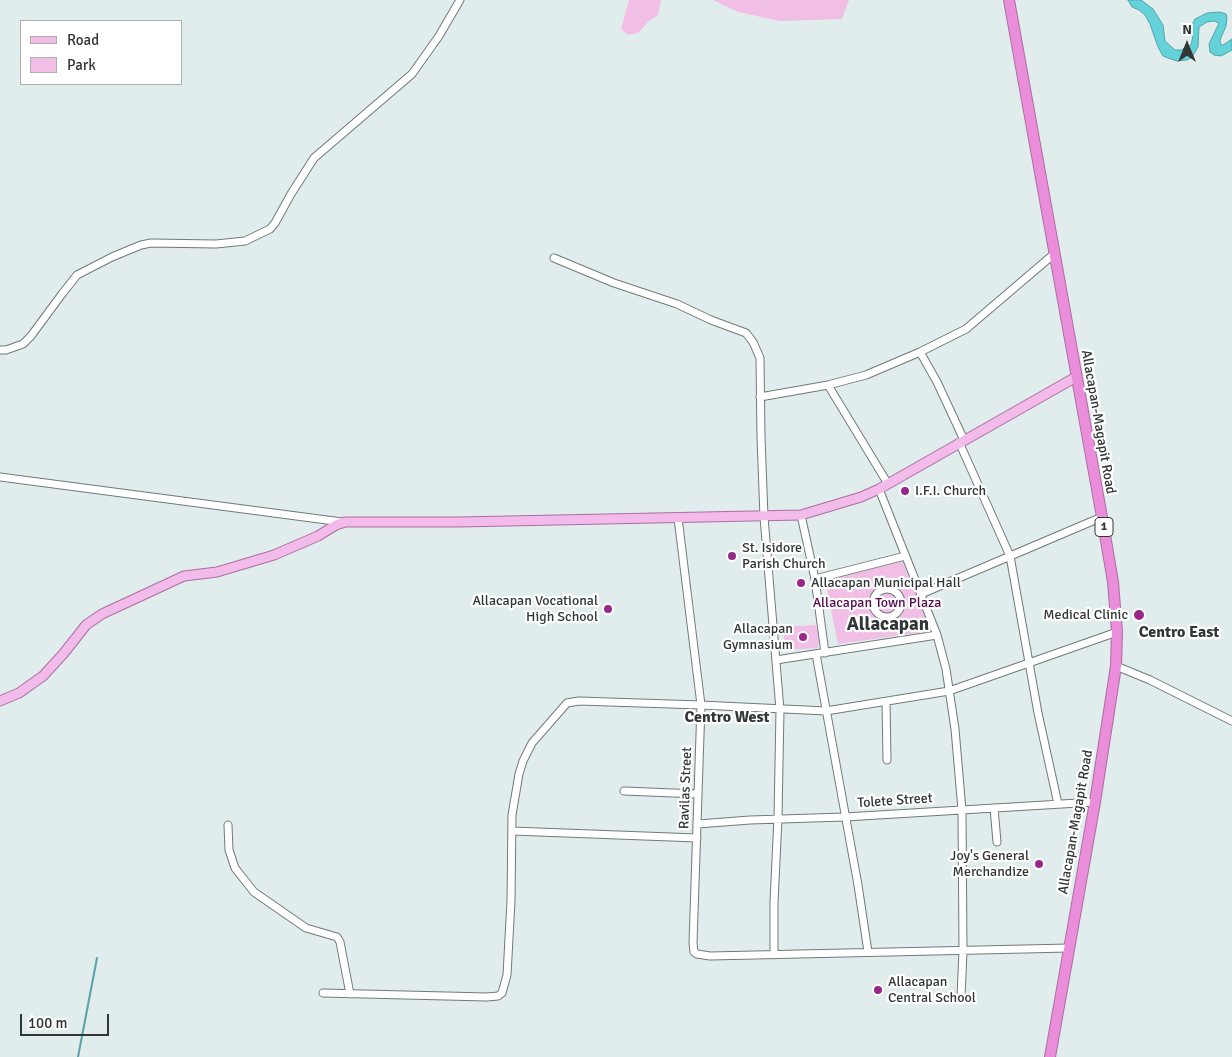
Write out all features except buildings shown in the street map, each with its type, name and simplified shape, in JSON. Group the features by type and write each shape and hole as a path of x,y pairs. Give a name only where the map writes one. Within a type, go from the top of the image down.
{"highway":[{"name":"Allacapan-Magapit Road","path":"1009,0 1102,517 1113,582 1117,632 1116,666 1050,1057"}],"main road":[{"path":"0,701 19,693 43,676 86,625 102,614 184,576 217,572 274,555 345,522 459,522 801,515 861,497 879,489 1076,376"}],"street":[{"path":"0,350 6,350 23,344 78,275 88,268 112,257 151,243 216,244 245,240 270,229 314,158 412,74 439,36 460,0"},
{"path":"760,396 828,385 881,370 920,352 966,328 1054,254"},
{"path":"554,258 614,283 677,304 711,320 746,333 757,349 760,358 764,517 780,710 774,954 1069,948"},
{"path":"920,352 937,382 1010,556 1058,804"},
{"path":"828,385 888,484"},
{"path":"0,477 345,522"},
{"path":"879,489 944,657 955,729 962,810 963,951 961,996"},
{"path":"801,515 815,579 825,653"},
{"path":"920,594 1102,517"},
{"name":"Ravilas Street","path":"678,518 701,705 693,947 696,954 710,956 774,954"},
{"path":"815,579 905,556"},
{"path":"890,589 898,595 901,605 896,614 885,617 874,611 873,600 875,594 890,589"},
{"path":"323,993 487,997 498,996 502,993 507,975 511,901 512,815 519,774 532,743 567,703 579,701 701,705 826,712 949,691 1117,632"},
{"path":"776,660 937,635"},
{"path":"816,654 868,952"},
{"path":"1116,666 1150,680 1232,721"},
{"path":"886,702 887,760"},
{"path":"624,791 698,794"},
{"name":"Tolete Street","path":"698,824 778,818 845,817 1094,802"},
{"path":"994,808 997,842"},
{"path":"228,825 229,850 235,868 254,892 306,928 338,936 350,994"},
{"path":"512,831 697,838"}],"green space":[{"path":"629,0 661,0 658,15 649,21 638,33 628,35 621,29"},
{"path":"713,0 849,0 842,19 780,21 738,12"},
{"name":"Allacapan Town Plaza","path":"902,561 928,624 927,630 838,644 825,580"},
{"name":"Allacapan Gymnasium","path":"816,625 817,630 821,630 822,644 818,644 818,648 785,650 783,627"}],"water":[{"path":"1128,0 1141,0 1153,9 1163,25 1165,41 1175,50 1181,50 1191,45 1193,36 1188,32 1195,19 1207,13 1220,12 1226,14 1226,26 1220,40 1221,45 1223,45 1232,39 1232,50 1221,56 1210,52 1209,44 1219,23 1214,21 1207,22 1199,27 1198,47 1192,57 1187,60 1177,61 1163,56 1145,15 1132,7"}],"waterway":[{"path":"78,1057 97,958"}],"place":[{"name":"I.F.I. Church","path":"905,491"},
{"name":"St. Isidore Parish Church","path":"732,556"},
{"name":"Allacapan Municipal Hall","path":"801,583"},
{"name":"Allacapan Vocational High School","path":"608,609"},
{"name":"Medical Clinic","path":"1139,615"},
{"name":"Allacapan Gymnasium","path":"803,637"},
{"name":"Joy's General Merchandize","path":"1039,864"},
{"name":"Allacapan Central School","path":"878,990"}],"district":[{"name":"Allacapan","path":"888,625"},
{"name":"Centro East","path":"1179,633"},
{"name":"Centro West","path":"727,718"}]}
